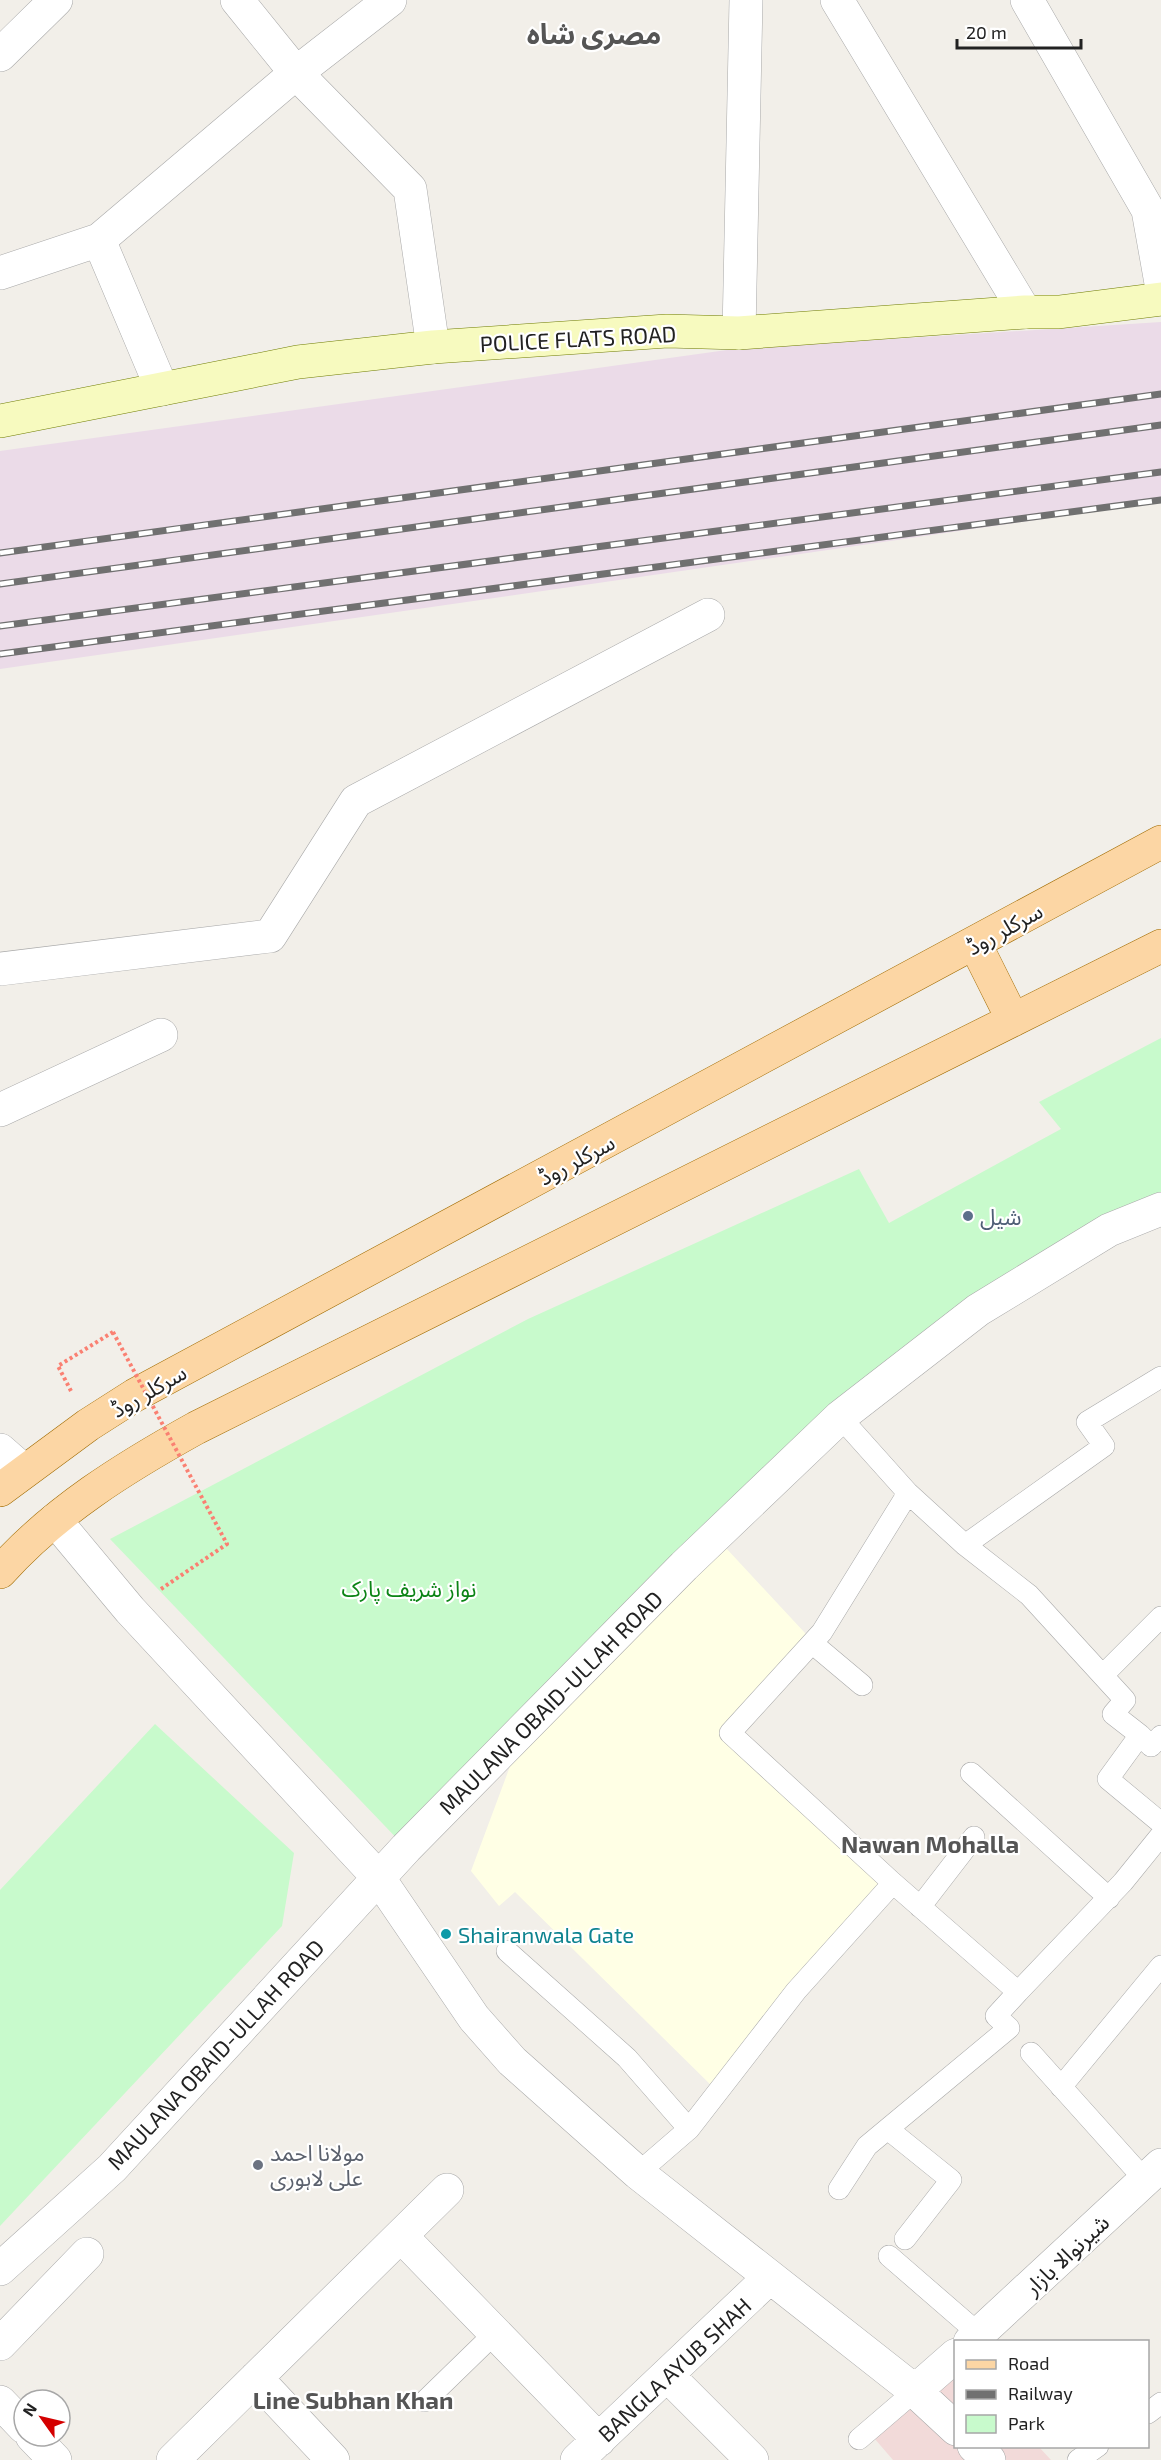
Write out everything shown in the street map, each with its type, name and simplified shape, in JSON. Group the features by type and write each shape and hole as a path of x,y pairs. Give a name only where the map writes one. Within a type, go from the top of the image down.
{"main road":[{"name":"سرکلر روڈ","path":"12,1480 135,1395 1161,842"},
{"path":"975,944 1012,1020"},
{"path":"0,1572 88,1492 130,1464 196,1428 1161,946"}],"street":[{"path":"0,55 56,0"},
{"path":"237,0 296,73 410,189 434,347"},
{"path":"0,273 99,240 296,73 390,0"},
{"path":"739,333 746,0"},
{"path":"837,0 1025,312"},
{"path":"1027,0 1154,206 1161,283"},
{"path":"99,240 162,389"},
{"name":"POLICE FLATS ROAD","path":"0,422 297,362 434,347 667,331 739,333 1025,312 1059,312 1161,299"},
{"path":"0,969 270,936 356,801 708,615"},
{"path":"0,1110 161,1035"},
{"name":"MAULANA OBAID-ULLAH ROAD","path":"0,2269 112,2168 378,1877 684,1566 840,1417 978,1310 1109,1230 1161,1209"},
{"path":"0,1450 12,1480"},
{"path":"55,1520 130,1610 378,1877 474,2018 512,2061 638,2173 915,2391 954,2427"},
{"name":"شیرنوالا بازار","path":"971,2340 1153,2173"},
{"path":"173,2460 447,2190"},
{"path":"401,2236 495,2333 588,2450"},
{"path":"0,2344 87,2254"},
{"name":"BANGLA AYUB SHAH","path":"588,2450 770,2277"},
{"name":"شیرنوالا بازار","path":"915,2391 954,2356"},
{"path":"667,2375 752,2460"},
{"path":"256,2378 333,2460"},
{"path":"0,2402 12,2414"},
{"path":"44,2448 55,2460"},
{"path":"976,2448 988,2460"}],"lane":[{"path":"964,1545 1104,1446 1087,1422 1161,1377"},
{"path":"840,1417 908,1493 964,1545 1029,1595 1125,1700 1113,1714 1151,1735 1108,1779 1161,1823"},
{"path":"908,1493 822,1632 729,1733 893,1883 1018,1992"},
{"path":"1103,1675 1161,1617"},
{"path":"812,1643 862,1686"},
{"path":"971,1773 1109,1898"},
{"path":"838,2189 867,2146 1009,2028 996,2016 1109,1898 1161,1835"},
{"path":"920,1907 974,1837"},
{"path":"638,2173 689,2129 796,1991 893,1883"},
{"path":"507,1952 627,2058 689,2129"},
{"path":"1061,2086 1161,1966"},
{"path":"1031,2053 1061,2086 1153,2173"},
{"path":"888,2130 951,2180 905,2239"},
{"path":"889,2256 965,2340"},
{"path":"425,2401 495,2333"},
{"path":"859,2439 915,2391"},
{"path":"1149,2412 1161,2403"},
{"path":"1078,2460 1095,2448"}],"path":[{"path":"58,1366 113,1332 227,1544 130,1610"}],"shaded area":[{"path":"1161,322 1161,502 0,669 0,451 734,349"},
{"path":"726,1548 818,1647 730,1733 893,1883 718,2092 515,1892 499,1906 471,1871 512,1761"},
{"path":"954,2356 954,2448 1040,2448 1051,2460 893,2460 868,2431"}],"green space":[{"name":"نواز شریف پارک","path":"1161,1038 1161,1210 840,1417 406,1848 110,1539 528,1319 859,1169 889,1223 1061,1129 1039,1102"},
{"path":"155,1724 294,1853 282,1926 0,2226 0,1890"}],"railway":[{"path":"0,553 1161,394"},
{"path":"0,584 1161,425"},
{"path":"0,626 1161,472"},
{"path":"0,654 1161,500"}],"place":[{"name":"شیل","path":"968,1216"},
{"name":"Shairanwala Gate","path":"446,1934"},
{"name":"مولانا احمد علی لاہوری","path":"258,2165"}],"district":[{"name":"مصری شاہ","path":"594,33"},
{"name":"Nawan Mohalla","path":"930,1843"},
{"name":"Line Subhan Khan","path":"353,2399"}]}
